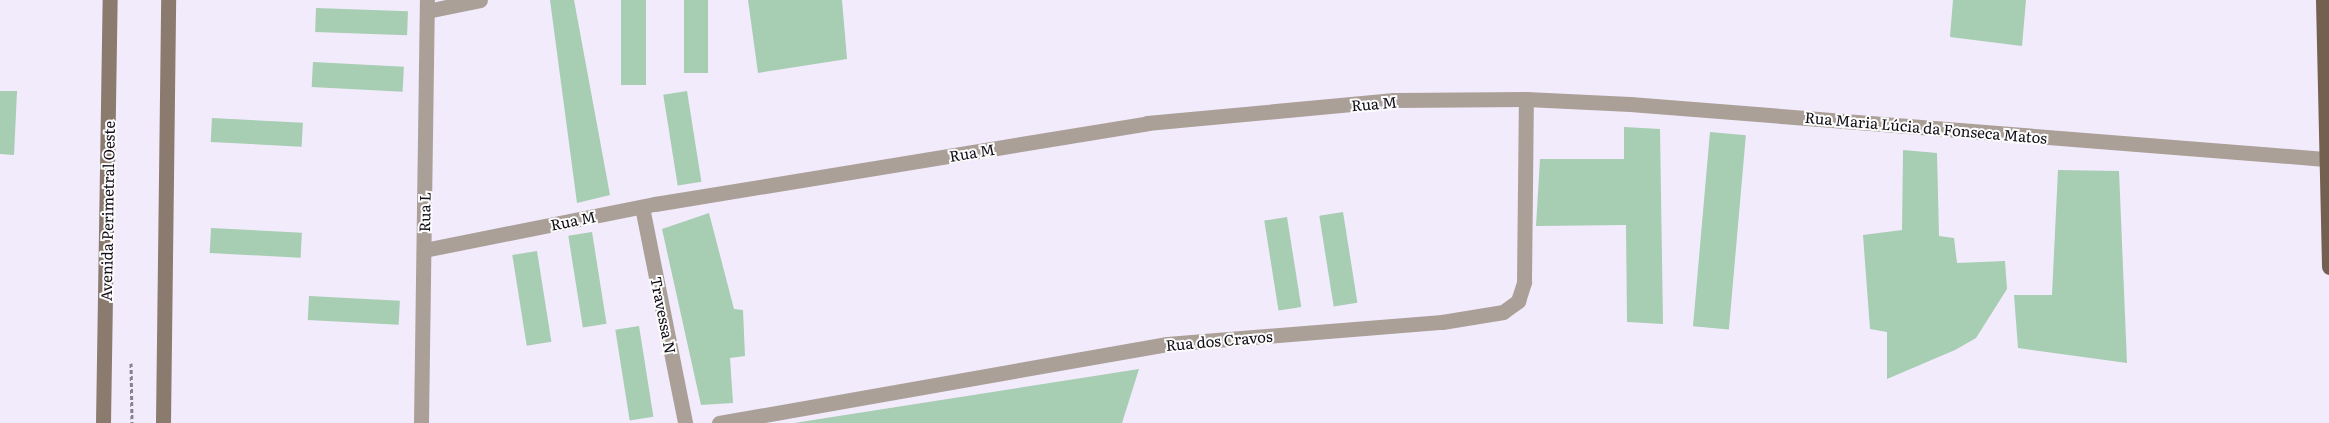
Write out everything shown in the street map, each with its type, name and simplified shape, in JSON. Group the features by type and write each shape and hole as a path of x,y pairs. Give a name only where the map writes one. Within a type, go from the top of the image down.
{"main road":[{"name":"Avenida Perimetral Oeste","path":"103,423 110,0"},
{"path":"162,423 168,0"},
{"path":"2323,0 2326,56 2325,159 2329,267"}],"street":[{"path":"427,6 480,0"},
{"name":"Rua L","path":"421,423 427,6"},
{"name":"Rua M","path":"424,250 642,207 1147,124 1394,100 1526,99"},
{"name":"Rua Maria Lúcia da Fonseca Matos","path":"1526,99 1692,108 2325,159"},
{"name":"Rua dos Cravos","path":"719,423 1167,344 1442,322 1503,312 1518,301 1524,282 1526,99"},
{"name":"Travessa N","path":"642,207 685,423"}],"green space":[{"path":"550,0 574,0 610,195 577,203"},
{"path":"621,0 646,0 646,85 621,85"},
{"path":"684,0 708,0 708,73 684,73"},
{"path":"748,0 842,0 847,59 758,73"},
{"path":"1953,0 2026,0 2022,46 1950,37"},
{"path":"316,8 408,11 407,35 315,32"},
{"path":"313,62 404,67 403,92 312,87"},
{"path":"0,91 17,91 14,155 0,154"},
{"path":"687,91 701,182 678,186 663,95"},
{"path":"212,118 303,123 302,147 211,142"},
{"path":"1624,127 1660,129 1663,324 1627,322 1626,225 1536,226 1540,159 1624,159"},
{"path":"1710,132 1746,135 1729,329 1693,326"},
{"path":"1903,150 1937,153 1939,236 1954,238 1957,263 2005,261 2007,289 1976,338 1955,350 1887,379 1887,332 1870,329 1863,235 1902,230"},
{"path":"2058,170 2119,171 2127,363 2018,348 2014,295 2052,295"},
{"path":"1343,212 1357,303 1334,307 1319,216"},
{"path":"709,213 734,309 743,310 745,356 730,358 733,403 701,405 662,229"},
{"path":"1287,217 1301,307 1279,310 1264,221"},
{"path":"211,228 302,233 301,258 210,253"},
{"path":"592,232 607,324 583,328 568,236"},
{"path":"537,251 551,342 527,346 512,255"},
{"path":"309,296 400,301 399,325 308,320"},
{"path":"639,326 653,417 630,421 615,330"},
{"path":"1139,369 1122,423 794,423"}]}
